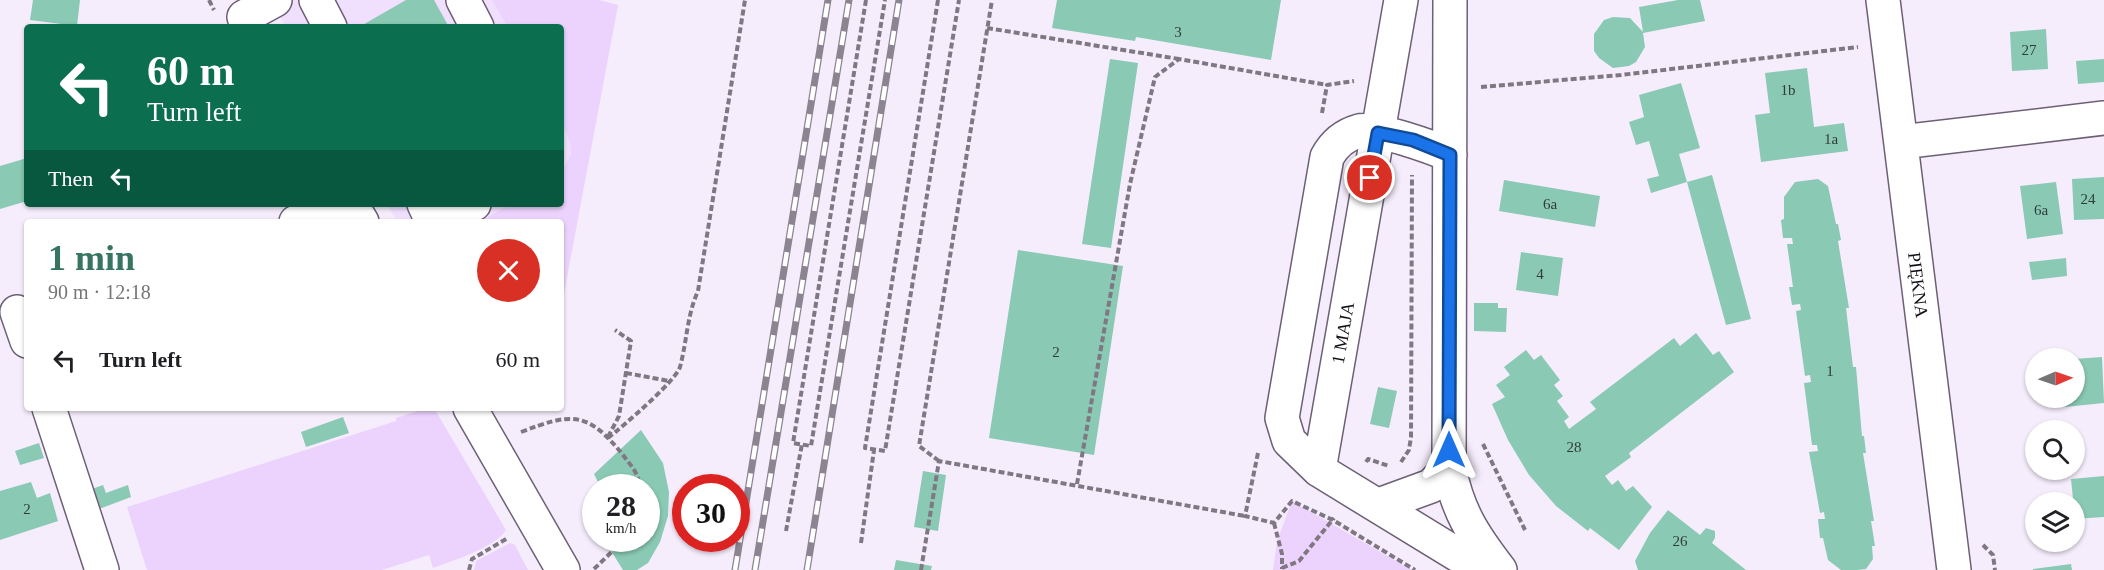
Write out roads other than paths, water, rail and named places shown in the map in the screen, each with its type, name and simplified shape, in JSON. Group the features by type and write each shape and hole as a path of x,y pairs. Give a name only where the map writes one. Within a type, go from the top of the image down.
{"street":[{"path":"242,15 275,0"},
{"path":"316,0 328,24"},
{"path":"463,0 475,24"},
{"name":"1 MAJA","path":"1319,470 1370,131 1401,0"},
{"path":"1450,0 1449,468 1456,498 1469,530 1500,570"},
{"name":"PIĘKNA","path":"1883,0 1954,570"},
{"path":"1901,142 2104,118"},
{"path":"1450,155 1413,140 1370,131 1340,141 1327,157 1282,418 1290,441 1297,452 1319,470 1458,555 1492,570"},
{"path":"303,219 333,207"},
{"path":"442,219 468,207"},
{"path":"50,411 102,570"},
{"path":"472,411 563,570"},
{"path":"1365,497 1431,486 1449,468"}],"railway":[{"path":"735,570 828,0"},
{"path":"755,570 849,0"},
{"path":"807,570 899,0"}]}
